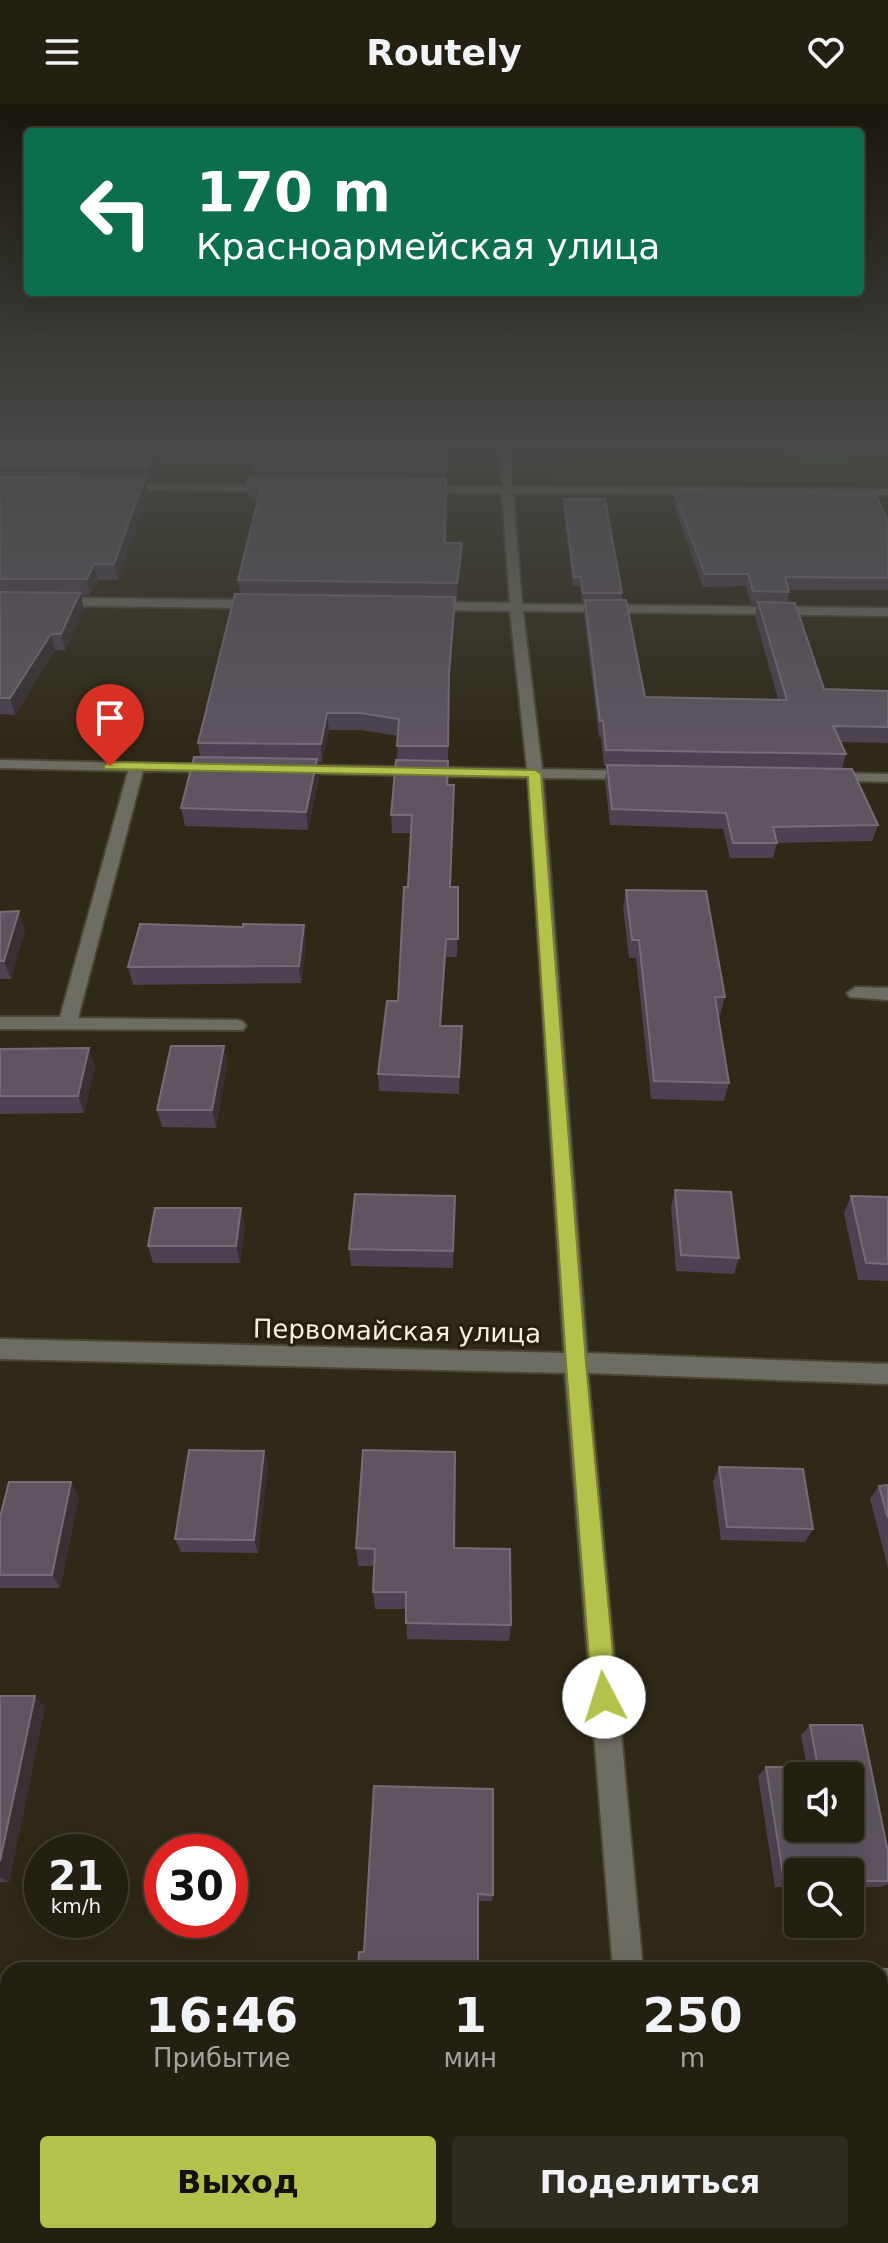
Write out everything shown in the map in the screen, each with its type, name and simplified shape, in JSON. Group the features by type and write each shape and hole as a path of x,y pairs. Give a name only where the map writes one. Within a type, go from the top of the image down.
{"street":[{"path":"512,548 535,774 576,1363 627,1962"},
{"path":"0,601 266,604"},
{"path":"407,605 888,612"},
{"path":"0,764 233,768"},
{"path":"67,1024 137,766"},
{"path":"280,769 651,775"},
{"path":"809,777 888,778"},
{"path":"856,993 888,994"},
{"path":"0,1023 237,1026"},
{"name":"Первомайская улица","path":"0,1349 888,1374"}],"building":[{"path":"0,548 120,548 114,564 94,564 87,579 0,579"},
{"path":"246,548 461,548 457,583 238,580"},
{"path":"570,548 614,548 622,593 583,593 581,577 574,577"},
{"path":"695,548 888,548 888,578 785,577 789,592 753,591 748,574 705,574"},
{"path":"0,592 80,593 61,634 51,634 10,698 0,698"},
{"path":"235,594 455,597 448,746 397,746 399,719 360,713 327,713 321,744 198,743"},
{"path":"585,600 626,600 645,697 787,700 758,602 795,603 824,689 888,691 888,727 833,726 846,754 606,750"},
{"path":"194,757 317,759 306,812 181,808"},
{"path":"396,760 448,761 447,785 454,785 450,887 458,887 458,939 446,939 440,1026 462,1026 459,1077 378,1074 387,1001 398,1001 404,887 408,887 412,815 391,815"},
{"path":"607,765 852,769 878,825 773,827 777,843 733,843 726,813 612,809"},
{"path":"626,890 706,891 725,997 715,997 729,1083 654,1081 639,940 632,940"},
{"path":"19,911 4,961 0,961 0,912"},
{"path":"140,924 304,925 299,966 128,967"},
{"path":"171,1046 224,1046 212,1110 157,1110"},
{"path":"89,1048 78,1096 0,1096 0,1049"},
{"path":"675,1190 731,1192 739,1258 681,1255"},
{"path":"355,1194 455,1196 453,1251 349,1249"},
{"path":"851,1196 888,1197 888,1264 866,1263"},
{"path":"155,1208 241,1208 236,1246 148,1246"},
{"path":"189,1450 264,1451 254,1540 175,1539"},
{"path":"363,1450 455,1452 454,1548 510,1549 511,1625 406,1623 406,1592 373,1592 375,1549 356,1548"},
{"path":"719,1467 803,1469 813,1529 727,1527"},
{"path":"9,1482 71,1482 52,1575 0,1575 0,1517"},
{"path":"888,1485 888,1518 879,1486"},
{"path":"0,1696 35,1696 0,1861"},
{"path":"810,1725 862,1725 888,1852 888,1881 864,1881 864,1858 784,1858 784,1881 766,1767 784,1767 784,1842 864,1842 864,1762 817,1762"},
{"path":"374,1786 493,1789 493,1895 478,1894 478,1962 358,1962 359,1952 364,1952"}],"route":[{"path":"110,766 535,774 576,1363 604,1697"}]}
